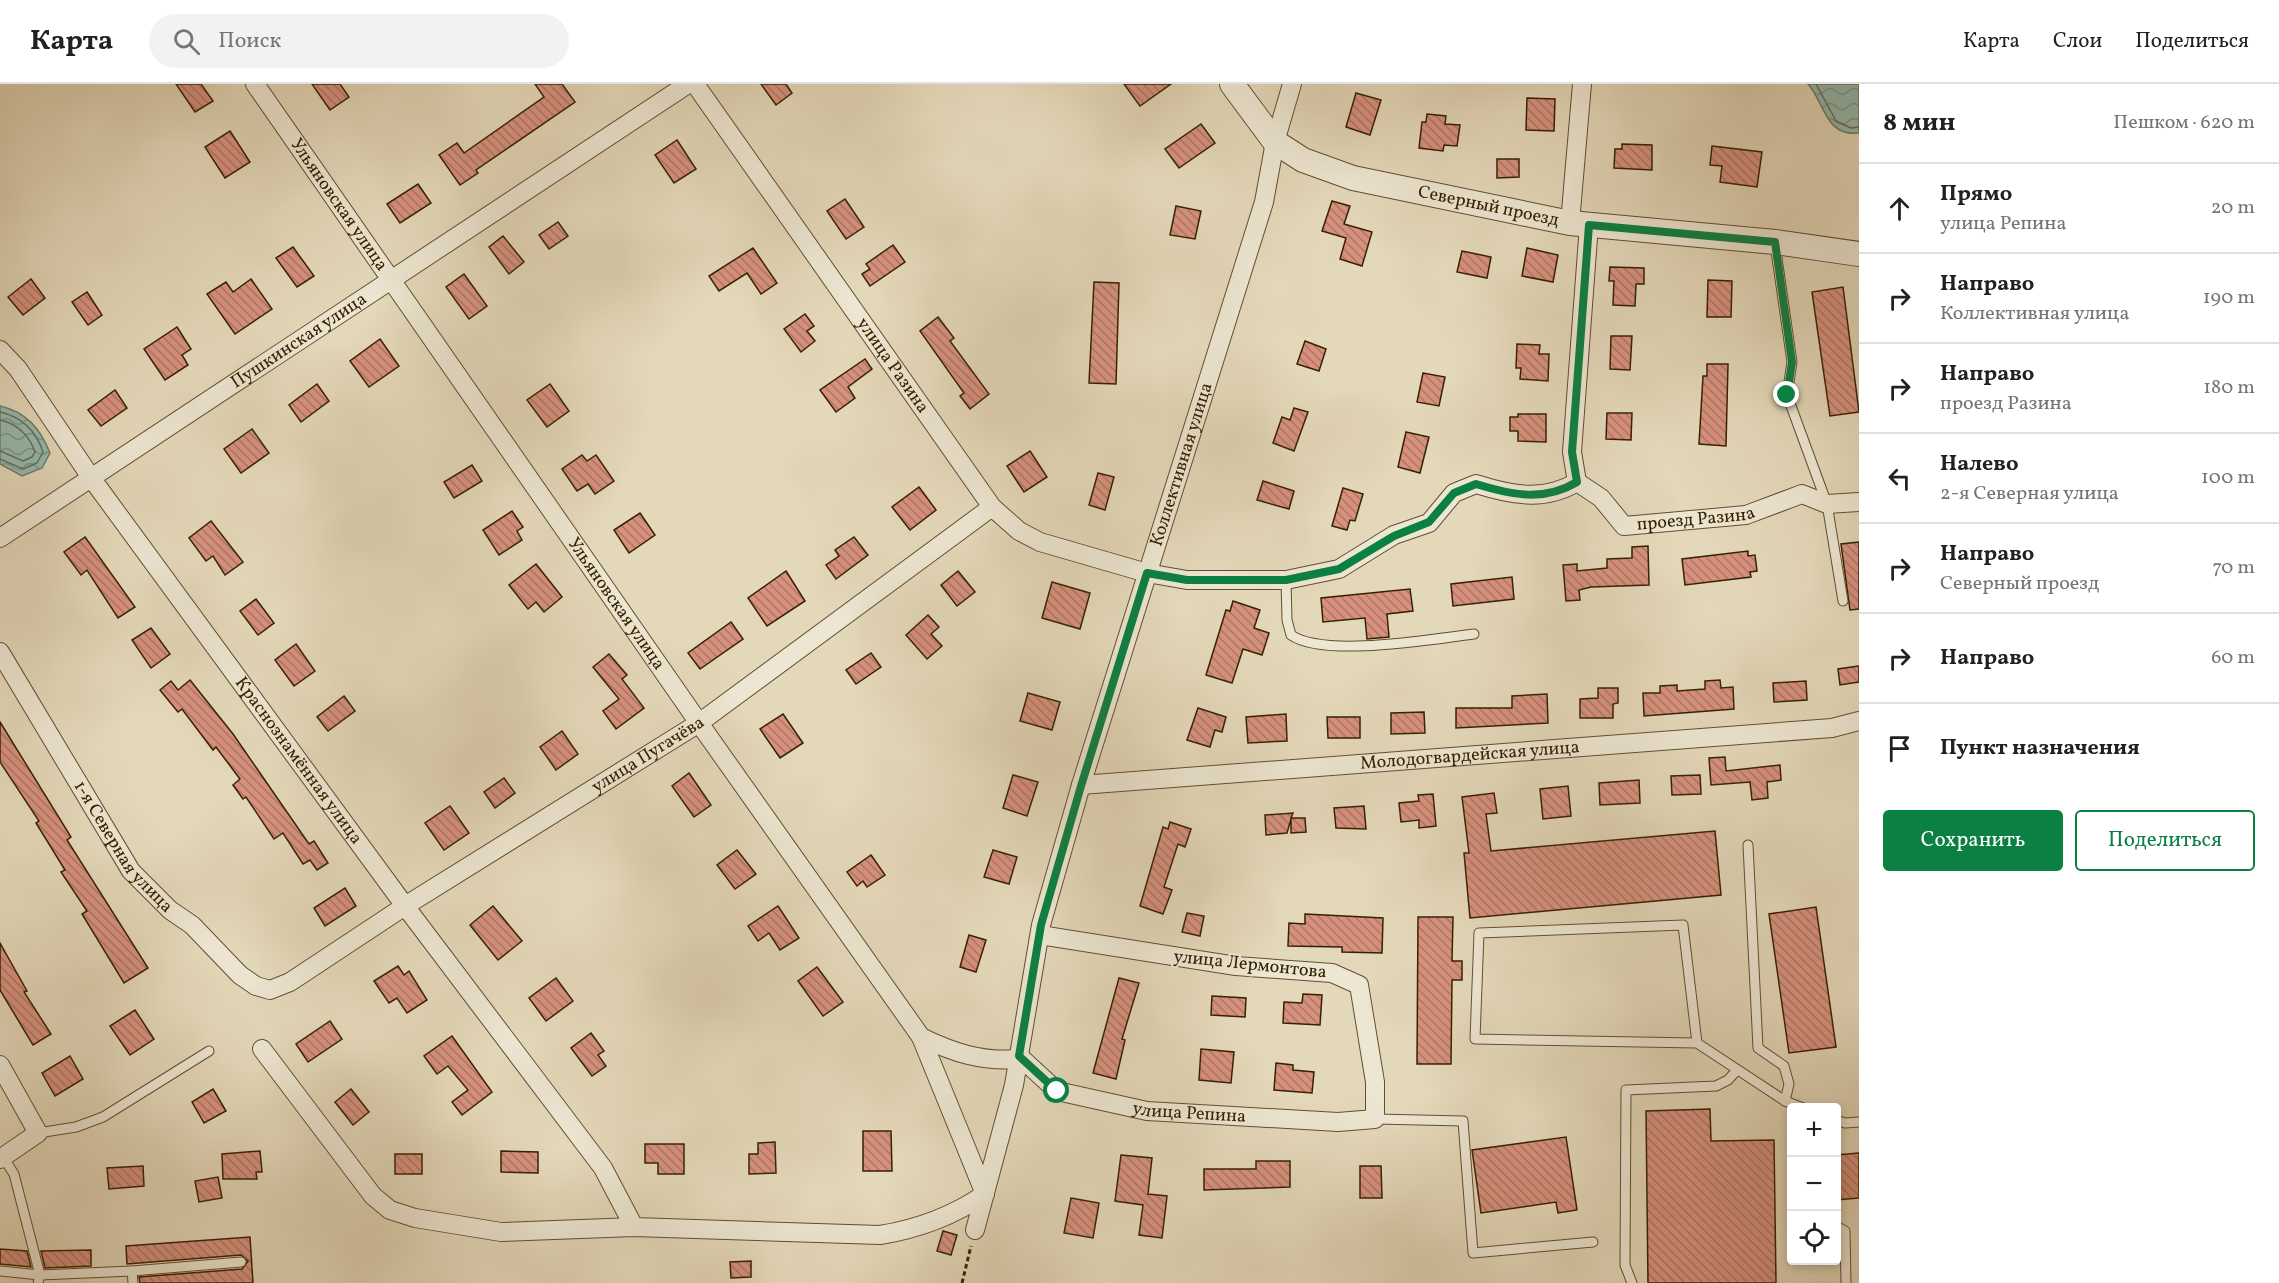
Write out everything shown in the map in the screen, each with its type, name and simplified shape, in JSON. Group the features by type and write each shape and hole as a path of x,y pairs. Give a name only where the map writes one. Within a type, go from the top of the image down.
{"street":[{"name":"Ульяновская улица","path":"255,84 699,723 921,1037 958,1055 997,1061 1019,1058"},
{"name":"Пушкинская улица","path":"0,538 688,84"},
{"name":"улица Разина","path":"695,84 992,507 1019,531 1040,542 1147,573"},
{"name":"Северный проезд","path":"1232,84 1275,142 1303,160 1353,178 1580,224 1775,242 1859,254"},
{"name":"Коллективная улица","path":"975,1230 1019,1058 1040,935 1081,786 1264,202 1275,142 1292,84"},
{"path":"1147,573 1187,580 1286,580 1339,569 1394,536 1429,522 1454,493 1476,484 1510,495 1559,493 1577,482 1572,452 1580,224 1582,84"},
{"name":"Краснознамённая улица","path":"0,350 18,369 92,479 405,906 603,1168 634,1227"},
{"name":"проезд Разина","path":"1577,482 1601,498 1624,526 1746,515 1802,494 1827,504 1859,502"},
{"name":"улица Пугачёва","path":"290,982 405,906 699,723 992,507"},
{"name":"1-я Северная улица","path":"0,652 131,871 170,910 192,925 240,975 256,986 270,990 290,982"},
{"name":"Молодогвардейская улица","path":"1081,786 1832,728 1859,721"},
{"name":"улица Лермонтова","path":"1040,935 1236,966 1332,973 1359,985 1375,1082 1375,1119"},
{"path":"262,1049 373,1196 390,1210 414,1218 501,1232 634,1227 880,1235 905,1231 961,1210 985,1194 921,1037"},
{"name":"улица Репина","path":"1019,1058 1057,1091 1147,1111 1338,1122 1375,1119"},
{"path":"0,1065 38,1133 2,1158"}],"lane":[{"path":"1775,242 1792,362 1787,395 1827,504 1844,601"},
{"path":"1286,580 1287,620 1291,635 1314,645 1397,642 1474,634"},
{"path":"1748,845 1758,1048 1784,1066 1788,1084 1785,1101"},
{"path":"1697,1043 1683,925 1479,933 1475,1039 1697,1043 1791,1103"},
{"path":"38,1133 76,1127 103,1117 209,1051"},
{"path":"1632,1283 1625,1265 1626,1090 1716,1086 1728,1080 1737,1070"},
{"path":"1375,1119 1463,1121 1473,1253 1593,1242"},
{"path":"1841,1122 1859,1122"},
{"path":"2,1158 14,1174 39,1279"},
{"path":"1841,1229 1845,1231 1846,1283"},
{"path":"0,1271 39,1279 241,1262"},
{"path":"132,1271 133,1283"}],"path":[{"path":"962,1283 975,1230"}],"water":[{"path":"1808,84 1859,84 1859,133 1839,130 1832,124"},
{"path":"0,406 25,417 42,436 50,453 42,468 22,476 0,464"}],"building":[{"path":"176,84 201,84 213,101 195,112"},
{"path":"312,84 340,84 349,97 330,110"},
{"path":"535,84 562,84 575,102 476,170 478,173 460,185 439,155 457,143 464,153 544,97"},
{"path":"761,84 786,84 792,93 776,105"},
{"path":"1124,84 1171,84 1140,106"},
{"path":"1356,93 1381,100 1370,135 1346,127"},
{"path":"1527,98 1555,99 1554,131 1526,130"},
{"path":"1427,114 1446,116 1445,124 1460,125 1457,146 1444,145 1443,151 1419,148 1422,122 1426,122"},
{"path":"1201,124 1215,143 1179,168 1165,149"},
{"path":"230,131 250,162 225,178 205,147"},
{"path":"677,140 696,169 674,183 655,155"},
{"path":"1622,144 1652,145 1652,170 1614,168 1615,149 1622,149"},
{"path":"1712,146 1762,152 1757,187 1720,182 1722,166 1710,165"},
{"path":"1497,159 1519,159 1519,177 1497,178"},
{"path":"418,184 431,203 400,223 387,204"},
{"path":"845,199 864,227 846,239 827,211"},
{"path":"1332,201 1350,206 1344,224 1372,232 1362,266 1340,259 1346,238 1322,231"},
{"path":"1176,206 1201,211 1195,239 1170,235"},
{"path":"558,222 568,236 549,249 539,235"},
{"path":"503,236 524,262 509,274 489,247"},
{"path":"893,245 905,262 870,286 862,274 870,269 866,264"},
{"path":"293,247 314,276 297,287 276,258"},
{"path":"753,248 777,283 761,294 747,273 719,291 709,276"},
{"path":"1527,248 1558,255 1553,282 1522,276"},
{"path":"1462,251 1491,257 1487,278 1457,272"},
{"path":"1610,267 1644,268 1644,284 1636,284 1635,306 1613,305 1614,281 1609,281"},
{"path":"464,274 487,306 469,319 446,287"},
{"path":"31,279 45,298 23,315 8,297"},
{"path":"251,279 272,309 235,334 207,294 226,282 233,292"},
{"path":"1708,280 1732,281 1731,317 1707,317"},
{"path":"1094,282 1119,283 1116,384 1089,383"},
{"path":"1843,287 1859,412 1830,416 1812,292"},
{"path":"87,292 102,315 88,325 72,302"},
{"path":"805,314 814,326 807,331 815,341 801,352 784,329"},
{"path":"938,317 954,338 950,341 989,394 970,409 960,396 964,393 920,331"},
{"path":"177,327 191,349 182,355 188,365 165,380 144,349"},
{"path":"1611,336 1632,336 1630,370 1610,369"},
{"path":"380,339 399,366 369,387 350,361"},
{"path":"1305,341 1326,349 1319,371 1297,364"},
{"path":"1517,344 1540,345 1539,354 1549,354 1548,381 1520,379 1521,368 1516,368"},
{"path":"865,359 872,369 848,387 855,398 836,412 820,390"},
{"path":"1707,364 1728,364 1726,446 1699,444 1703,376 1707,376"},
{"path":"1423,373 1445,377 1439,406 1417,402"},
{"path":"317,384 329,401 301,422 289,405"},
{"path":"550,384 569,411 547,427 527,400"},
{"path":"115,390 127,408 101,426 88,410"},
{"path":"1294,408 1308,412 1294,451 1273,443 1282,417 1290,420"},
{"path":"1607,413 1632,413 1631,440 1606,439"},
{"path":"1518,414 1546,414 1546,442 1518,441 1518,431 1510,431 1510,417 1518,417"},
{"path":"252,429 269,453 241,473 224,449"},
{"path":"1406,432 1429,437 1420,473 1398,467"},
{"path":"1030,451 1047,477 1024,492 1007,466"},
{"path":"582,455 587,461 596,455 614,481 595,494 588,484 577,491 562,469"},
{"path":"472,465 482,481 454,498 444,482"},
{"path":"1098,473 1114,477 1105,510 1089,505"},
{"path":"1263,481 1294,491 1289,509 1257,500"},
{"path":"919,487 936,510 910,530 892,507"},
{"path":"1343,488 1363,494 1355,521 1350,520 1347,530 1332,526"},
{"path":"512,511 523,527 517,531 522,540 499,555 483,530"},
{"path":"640,513 655,535 629,553 614,530"},
{"path":"211,521 243,562 225,575 213,556 206,561 189,538"},
{"path":"85,537 135,607 118,618 87,570 81,575 64,552"},
{"path":"854,537 868,555 836,579 826,565 839,556 835,550"},
{"path":"1859,542 1859,609 1850,610 1841,544"},
{"path":"1648,546 1649,585 1591,587 1579,590 1580,600 1566,601 1563,565 1577,564 1577,571 1607,568 1607,559 1632,558 1632,547"},
{"path":"1748,551 1748,556 1755,555 1757,571 1750,572 1751,577 1685,585 1682,559"},
{"path":"536,564 562,597 544,612 536,602 528,609 509,585"},
{"path":"786,571 805,601 767,626 748,598"},
{"path":"958,571 975,592 957,606 941,585"},
{"path":"1512,577 1514,599 1453,606 1451,584"},
{"path":"1052,582 1090,593 1080,629 1042,618"},
{"path":"1410,589 1413,611 1387,614 1389,637 1367,639 1365,618 1323,622 1321,598"},
{"path":"256,599 274,623 258,635 240,611"},
{"path":"1233,601 1260,610 1254,628 1269,633 1262,655 1243,649 1232,683 1206,675 1226,610 1230,611"},
{"path":"928,615 939,627 931,634 942,646 927,659 906,635"},
{"path":"731,622 743,639 700,669 688,653"},
{"path":"151,628 170,654 151,668 132,640"},
{"path":"296,644 315,671 294,686 275,660"},
{"path":"871,653 881,667 856,684 846,670"},
{"path":"609,654 627,675 622,679 644,708 616,729 603,711 619,699 593,667"},
{"path":"1859,666 1859,682 1840,685 1838,669"},
{"path":"190,680 233,734 309,844 314,841 328,863 317,870 310,860 303,864 283,833 274,839 246,797 243,799 233,785 240,779 216,747 213,750 182,709 178,712 160,690 171,681 178,690"},
{"path":"1720,680 1721,688 1733,687 1734,709 1644,716 1643,693 1660,693 1660,686 1677,685 1677,691 1705,689 1705,681"},
{"path":"1806,681 1807,700 1774,702 1773,683"},
{"path":"1598,688 1618,688 1618,703 1613,704 1613,718 1580,718 1580,699 1598,698"},
{"path":"1028,693 1060,702 1052,730 1020,721"},
{"path":"1547,694 1548,723 1456,728 1456,708 1512,708 1512,696"},
{"path":"344,696 355,711 328,731 317,717"},
{"path":"1198,708 1226,717 1222,732 1215,730 1210,747 1187,740"},
{"path":"1424,712 1425,733 1391,734 1391,713"},
{"path":"783,714 803,743 780,758 760,729"},
{"path":"1286,714 1287,741 1248,743 1246,717"},
{"path":"1327,717 1360,717 1360,738 1328,738"},
{"path":"0,722 71,837 67,840 148,968 124,983 82,914 87,911 61,872 65,870 36,823 39,821 0,762"},
{"path":"562,731 578,754 556,770 540,747"},
{"path":"1725,757 1726,771 1780,765 1781,780 1767,782 1768,798 1752,800 1750,782 1711,785 1709,758"},
{"path":"689,773 711,805 694,817 672,786"},
{"path":"1013,775 1038,782 1027,816 1003,808"},
{"path":"1700,775 1701,794 1672,795 1671,776"},
{"path":"504,778 515,793 495,808 484,792"},
{"path":"1639,780 1640,803 1600,805 1599,783"},
{"path":"1568,786 1571,816 1543,819 1540,789"},
{"path":"1494,793 1497,813 1486,814 1491,851 1715,831 1721,895 1470,918 1464,853 1469,853 1462,797"},
{"path":"1433,794 1436,826 1419,828 1419,820 1401,822 1399,803 1419,801 1418,795"},
{"path":"450,806 469,833 444,850 425,823"},
{"path":"1364,806 1366,829 1336,828 1334,808"},
{"path":"1293,813 1291,818 1305,818 1306,832 1291,833 1291,819 1287,833 1266,835 1265,815"},
{"path":"1170,822 1191,829 1185,847 1178,844 1164,887 1172,890 1163,914 1140,906 1163,827 1168,829"},
{"path":"737,850 756,874 735,889 717,865"},
{"path":"993,850 1017,857 1009,884 984,877"},
{"path":"871,855 885,875 867,887 863,881 857,886 847,872"},
{"path":"345,888 356,906 325,926 314,908"},
{"path":"493,906 522,941 498,960 470,925"},
{"path":"778,906 799,938 780,950 769,933 758,941 748,926"},
{"path":"1816,907 1836,1047 1789,1053 1769,914"},
{"path":"1187,913 1204,916 1200,936 1182,932"},
{"path":"1305,914 1383,918 1382,953 1342,952 1342,947 1288,946 1289,923 1305,924"},
{"path":"1418,917 1453,917 1452,961 1462,961 1462,980 1452,980 1451,1064 1417,1064"},
{"path":"969,935 986,940 976,972 960,967"},
{"path":"0,943 27,991 24,992 51,1034 33,1045 0,990"},
{"path":"398,966 404,975 409,971 427,1000 407,1013 397,998 389,1003 374,981"},
{"path":"817,967 843,1002 823,1016 798,981"},
{"path":"556,978 573,1001 546,1021 529,998"},
{"path":"1119,978 1139,983 1122,1039 1125,1040 1116,1079 1093,1073"},
{"path":"1303,994 1322,995 1320,1025 1283,1023 1284,1002 1302,1003"},
{"path":"1212,996 1246,998 1245,1017 1211,1015"},
{"path":"135,1010 154,1039 130,1055 110,1026"},
{"path":"330,1021 342,1039 308,1062 296,1044"},
{"path":"591,1033 604,1051 598,1055 606,1066 592,1076 571,1048"},
{"path":"452,1036 492,1092 462,1115 452,1102 468,1090 448,1066 437,1074 424,1056"},
{"path":"1201,1049 1234,1052 1231,1083 1199,1080"},
{"path":"70,1056 83,1079 55,1096 42,1073"},
{"path":"1276,1063 1293,1065 1293,1070 1314,1072 1312,1093 1274,1090"},
{"path":"213,1089 226,1111 204,1123 192,1102"},
{"path":"351,1089 369,1112 353,1125 335,1102"},
{"path":"1710,1109 1711,1141 1774,1140 1776,1283 1648,1283 1646,1111"},
{"path":"863,1131 891,1131 892,1171 863,1171"},
{"path":"1566,1137 1577,1210 1558,1213 1556,1202 1481,1213 1472,1150"},
{"path":"775,1142 776,1173 749,1174 749,1154 758,1154 758,1143"},
{"path":"645,1144 684,1144 684,1174 658,1174 658,1163 645,1163"},
{"path":"260,1151 262,1172 256,1172 257,1179 223,1179 222,1154"},
{"path":"501,1151 538,1152 538,1173 501,1172"},
{"path":"1859,1153 1859,1198 1841,1200 1841,1155"},
{"path":"395,1154 422,1154 422,1174 395,1174"},
{"path":"1121,1155 1152,1158 1148,1194 1167,1196 1162,1238 1139,1235 1143,1205 1115,1201"},
{"path":"1256,1161 1290,1161 1290,1187 1204,1190 1204,1169 1256,1169"},
{"path":"143,1166 144,1186 109,1189 107,1168"},
{"path":"1360,1166 1381,1166 1382,1198 1360,1198"},
{"path":"218,1177 222,1198 199,1202 195,1181"},
{"path":"1071,1198 1099,1203 1093,1238 1064,1233"},
{"path":"943,1231 957,1235 951,1255 937,1251"},
{"path":"250,1237 253,1283 140,1283 139,1277 242,1269 248,1261 241,1255 127,1264 126,1246"},
{"path":"0,1249 27,1251 31,1267 0,1264"},
{"path":"91,1250 91,1266 45,1268 41,1251"},
{"path":"751,1261 751,1277 731,1278 730,1262"}],"route":[{"path":"1057,1091 1019,1056 1041,925 1147,573 1187,580 1244,581 1286,580 1339,569 1394,536 1429,522 1454,493 1476,484 1510,495 1559,493 1577,482 1572,452 1589,225 1775,242 1792,362 1787,395"}]}
